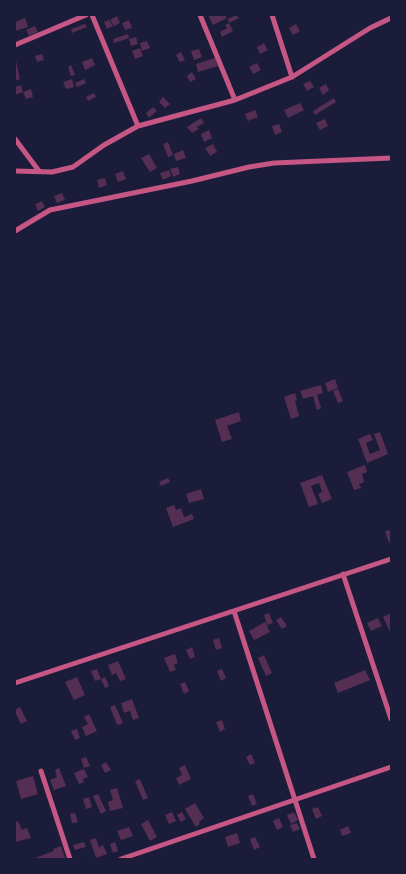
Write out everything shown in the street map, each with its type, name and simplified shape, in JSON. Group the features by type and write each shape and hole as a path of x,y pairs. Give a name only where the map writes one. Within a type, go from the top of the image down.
{"street":[{"path":"15,45 86,15"},
{"path":"92,15 138,126"},
{"path":"200,15 235,100"},
{"path":"272,15 292,77"},
{"path":"15,171 52,172 73,167 104,145 138,126 235,100 292,77 370,28 391,18"},
{"path":"15,139 39,171"},
{"path":"15,231 50,210 192,181 249,167 274,163 391,158"},
{"path":"15,683 391,558"},
{"path":"342,574 391,719"},
{"path":"234,611 314,859"},
{"path":"121,859 391,767"},
{"path":"41,770 70,859"}],"building":[{"path":"208,15 225,15 227,18 213,25"},
{"path":"236,15 239,18 229,23 228,19"},
{"path":"117,16 120,23 114,26 110,20"},
{"path":"25,18 28,27 15,31 15,22"},
{"path":"109,20 113,26 107,29 104,22"},
{"path":"129,20 132,28 125,30 122,23"},
{"path":"229,23 233,31 222,37 220,32 227,28 225,25"},
{"path":"85,24 87,27 72,33 71,29"},
{"path":"296,24 300,31 293,35 289,28"},
{"path":"35,26 38,32 29,36 26,30"},
{"path":"128,34 129,38 114,43 113,39"},
{"path":"136,37 138,44 131,46 129,39"},
{"path":"147,41 150,48 142,51 140,43"},
{"path":"264,43 268,50 260,54 257,47"},
{"path":"140,48 143,56 135,59 132,51"},
{"path":"199,49 202,57 194,60 191,51"},
{"path":"181,52 185,60 180,62 176,55"},
{"path":"42,54 44,60 37,62 35,56"},
{"path":"92,58 95,65 85,70 82,62"},
{"path":"215,58 218,66 198,72 196,64"},
{"path":"15,62 20,79 15,81"},
{"path":"257,63 261,70 253,74 249,67"},
{"path":"71,65 75,75 71,76 68,67"},
{"path":"192,72 196,79 190,82 187,76"},
{"path":"72,79 74,87 66,89 63,82"},
{"path":"84,79 86,83 77,87 75,83"},
{"path":"310,81 314,87 307,91 303,84"},
{"path":"326,84 329,90 323,95 319,88"},
{"path":"21,85 23,92 15,95 15,87"},
{"path":"31,89 33,97 26,99 23,92"},
{"path":"94,93 96,97 88,101 86,97"},
{"path":"163,97 170,104 165,108 159,102"},
{"path":"334,98 336,102 315,115 313,111"},
{"path":"300,103 304,110 288,118 284,110"},
{"path":"153,107 157,111 149,118 146,113"},
{"path":"255,110 258,117 248,121 245,114"},
{"path":"201,118 204,123 192,133 187,127"},
{"path":"325,119 328,126 320,130 316,123"},
{"path":"279,124 282,132 275,135 272,126"},
{"path":"209,130 212,138 204,142 201,134"},
{"path":"168,142 173,155 168,157 163,144"},
{"path":"213,144 217,152 210,156 205,148"},
{"path":"183,150 186,158 176,161 174,154"},
{"path":"149,154 157,168 150,172 141,158"},
{"path":"178,167 180,174 173,177 170,169"},
{"path":"169,170 171,176 163,180 160,173"},
{"path":"123,171 126,179 118,182 115,174"},
{"path":"105,178 107,185 99,188 97,180"},
{"path":"62,193 65,200 57,203 54,196"},
{"path":"42,201 45,207 38,211 35,204"},
{"path":"335,379 338,388 328,392 325,383"},
{"path":"321,385 323,393 317,395 321,408 317,410 313,396 303,399 300,391"},
{"path":"338,389 343,401 338,403 333,391"},
{"path":"295,393 299,416 291,419 284,397"},
{"path":"239,412 241,421 227,426 232,439 222,442 215,420"},
{"path":"380,432 388,454 367,463 358,439 370,434 373,440 366,443 370,454 380,450 374,434"},
{"path":"365,465 367,472 362,474 364,482 359,484 361,488 354,490 347,472"},
{"path":"322,475 332,499 322,503 318,494 322,492 319,483 311,486 318,504 309,507 300,483"},
{"path":"168,478 170,482 161,486 159,482"},
{"path":"201,489 204,499 189,503 186,494"},
{"path":"174,505 176,510 181,508 184,517 192,514 194,519 173,527 166,508"},
{"path":"390,530 391,542 389,543 385,531"},
{"path":"269,613 273,623 267,625 264,615"},
{"path":"391,613 391,634 383,617"},
{"path":"281,617 287,626 282,629 276,620"},
{"path":"378,618 382,626 371,631 367,623"},
{"path":"265,622 270,632 254,640 249,631"},
{"path":"219,638 222,648 216,650 213,640"},
{"path":"192,647 195,657 190,659 186,650"},
{"path":"175,654 178,663 174,665 176,670 170,672 164,658"},
{"path":"264,655 272,673 266,676 258,658"},
{"path":"118,661 126,679 120,681 116,673 112,675 108,665"},
{"path":"97,669 101,679 95,681 91,671"},
{"path":"222,669 226,678 221,681 217,671"},
{"path":"365,670 370,680 338,693 334,683"},
{"path":"77,677 85,695 74,700 65,682"},
{"path":"105,677 109,686 105,688 101,679"},
{"path":"185,682 189,691 184,694 180,684"},
{"path":"132,699 139,718 133,720 130,711 124,713 121,703"},
{"path":"115,705 123,723 117,725 110,707"},
{"path":"20,707 27,721 21,724 15,712"},
{"path":"89,714 97,731 86,736 82,727 88,724 84,717"},
{"path":"222,720 225,729 220,732 216,722"},
{"path":"77,729 80,738 75,740 71,731"},
{"path":"251,754 255,763 250,765 246,757"},
{"path":"86,757 90,766 84,768 81,759"},
{"path":"106,762 111,770 105,773 101,765"},
{"path":"185,765 191,779 179,785 176,778 182,775 179,768"},
{"path":"59,768 66,786 54,790 50,780 57,777 55,770"},
{"path":"84,769 88,777 79,784 74,773"},
{"path":"33,776 38,794 21,799 16,781"},
{"path":"140,779 148,798 143,800 135,781"},
{"path":"117,788 123,808 110,811 108,802 113,800 110,790"},
{"path":"98,794 106,811 101,814 93,796"},
{"path":"253,794 257,804 252,806 248,796"},
{"path":"89,797 92,807 86,809 83,799"},
{"path":"195,803 204,818 196,827 185,809"},
{"path":"318,807 322,816 316,819 312,809"},
{"path":"172,812 176,821 169,824 165,815"},
{"path":"182,812 186,819 181,822 177,815"},
{"path":"294,812 298,820 291,824 287,815"},
{"path":"75,813 78,822 72,823 70,814"},
{"path":"279,818 283,827 277,830 273,821"},
{"path":"148,820 157,837 150,841 141,824"},
{"path":"18,821 22,830 27,828 31,838 15,842 15,822"},
{"path":"297,823 300,829 293,832 290,825"},
{"path":"348,826 351,833 342,836 340,830"},
{"path":"129,827 133,836 121,840 117,831"},
{"path":"237,833 240,843 228,847 225,837"},
{"path":"255,837 260,847 254,850 250,839"},
{"path":"96,838 99,847 103,845 107,854 96,858 90,840"},
{"path":"84,842 86,847 75,850 73,845"},
{"path":"115,842 118,851 113,853 110,844"},
{"path":"61,846 65,858 32,859 54,851 53,849"}]}
